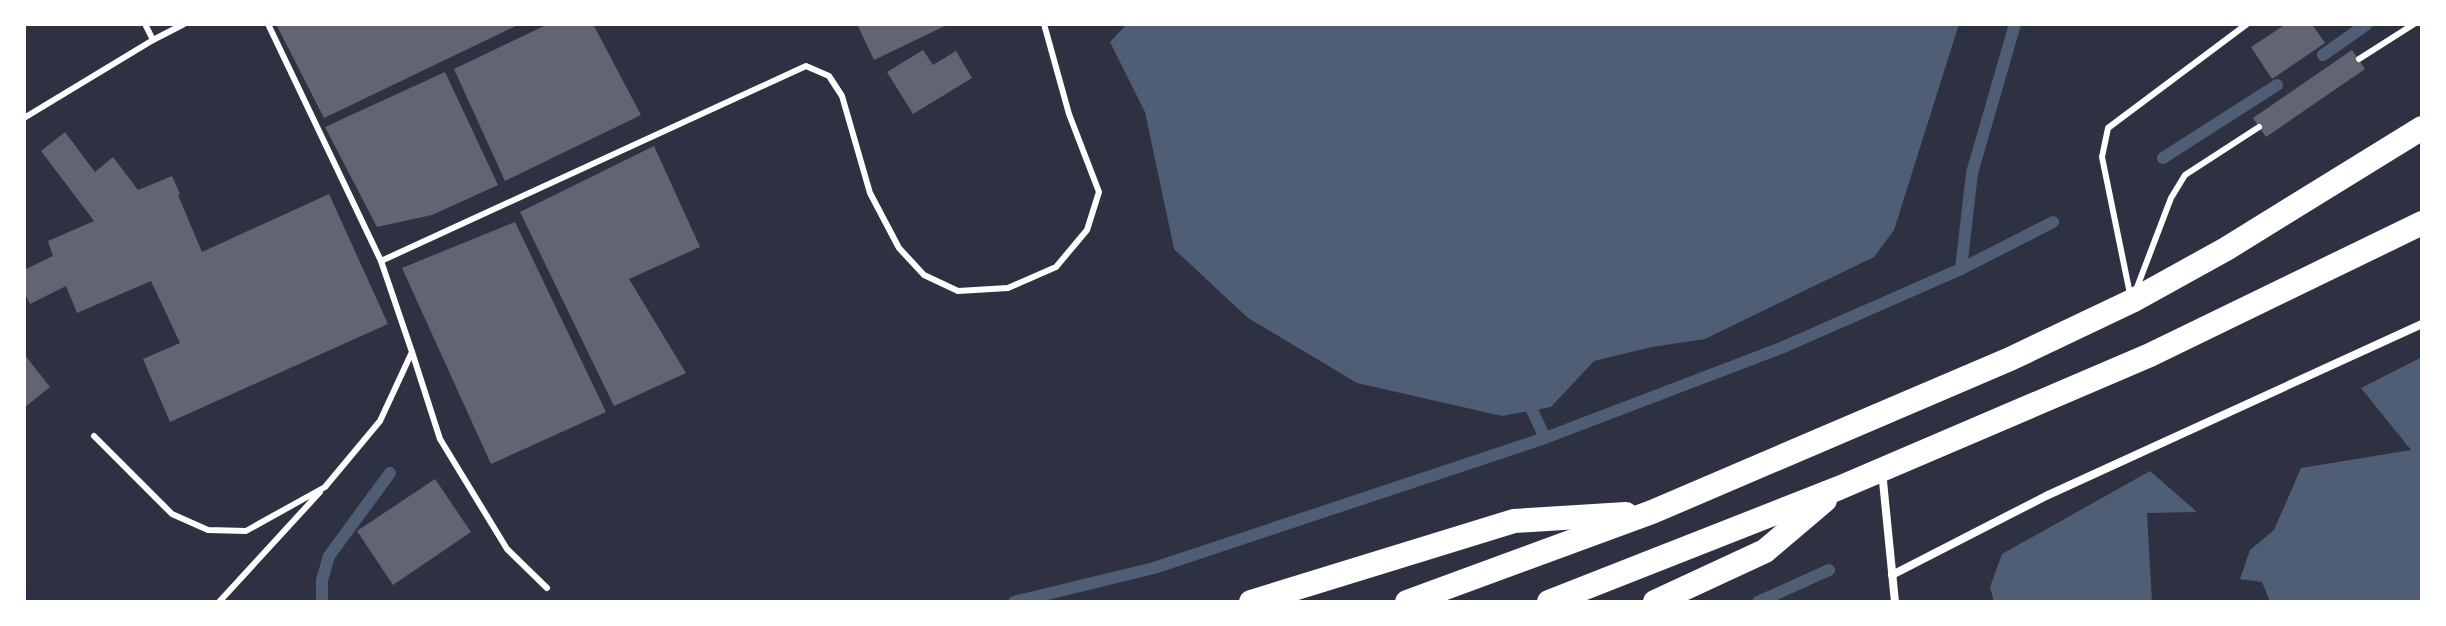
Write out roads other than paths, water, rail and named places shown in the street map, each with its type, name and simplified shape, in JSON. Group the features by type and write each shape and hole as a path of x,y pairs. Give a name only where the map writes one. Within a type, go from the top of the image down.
{"highway":[{"path":"1407,602 1652,512 2010,359 2132,301 2226,249 2422,128"},
{"path":"1549,602 1839,488 2150,355 2422,223"},
{"path":"1655,602 1765,551 1839,488"},
{"path":"1251,602 1514,521 1652,512"}],"street":[{"path":"1892,575 2046,496 2422,324"},
{"path":"1882,470 1895,602"}],"lane":[{"path":"145,24 153,40"},
{"path":"24,118 184,24"},
{"path":"268,24 381,261 440,439 507,549 547,588"},
{"path":"381,261 806,66 829,76 842,96 870,193 899,248 924,275 958,291 1008,288 1056,267 1087,230 1099,192 1069,114 1044,24"},
{"path":"2132,301 2102,157 2108,128 2247,24"},
{"path":"2359,59 2414,24"},
{"path":"2132,301 2171,198 2185,175 2259,127"},
{"path":"219,602 325,487 380,421 412,352"},
{"path":"94,436 172,514 208,530 246,531 325,487"}],"water":[{"path":"1127,24 1959,24 1894,230 1874,257 1705,339 1652,347 1594,361 1551,407 1502,416 1357,383 1248,318 1174,249 1145,112 1110,42"},
{"path":"2422,357 2422,602 2270,602 2262,582 2240,579 2250,550 2274,530 2301,468 2411,450 2361,388"},
{"path":"2150,471 2197,512 2147,513 2152,602 1994,602 1990,587 2002,554"}],"waterway":[{"path":"1961,269 1972,173 2015,24"},
{"path":"2323,55 2367,24"},
{"path":"2163,158 2277,85"},
{"path":"1545,438 1781,348 1961,269 2053,222"},
{"path":"1014,602 1154,568 1545,438 1532,410"},
{"path":"322,602 322,580 329,556 390,473"},
{"path":"1758,602 1829,570"}]}
